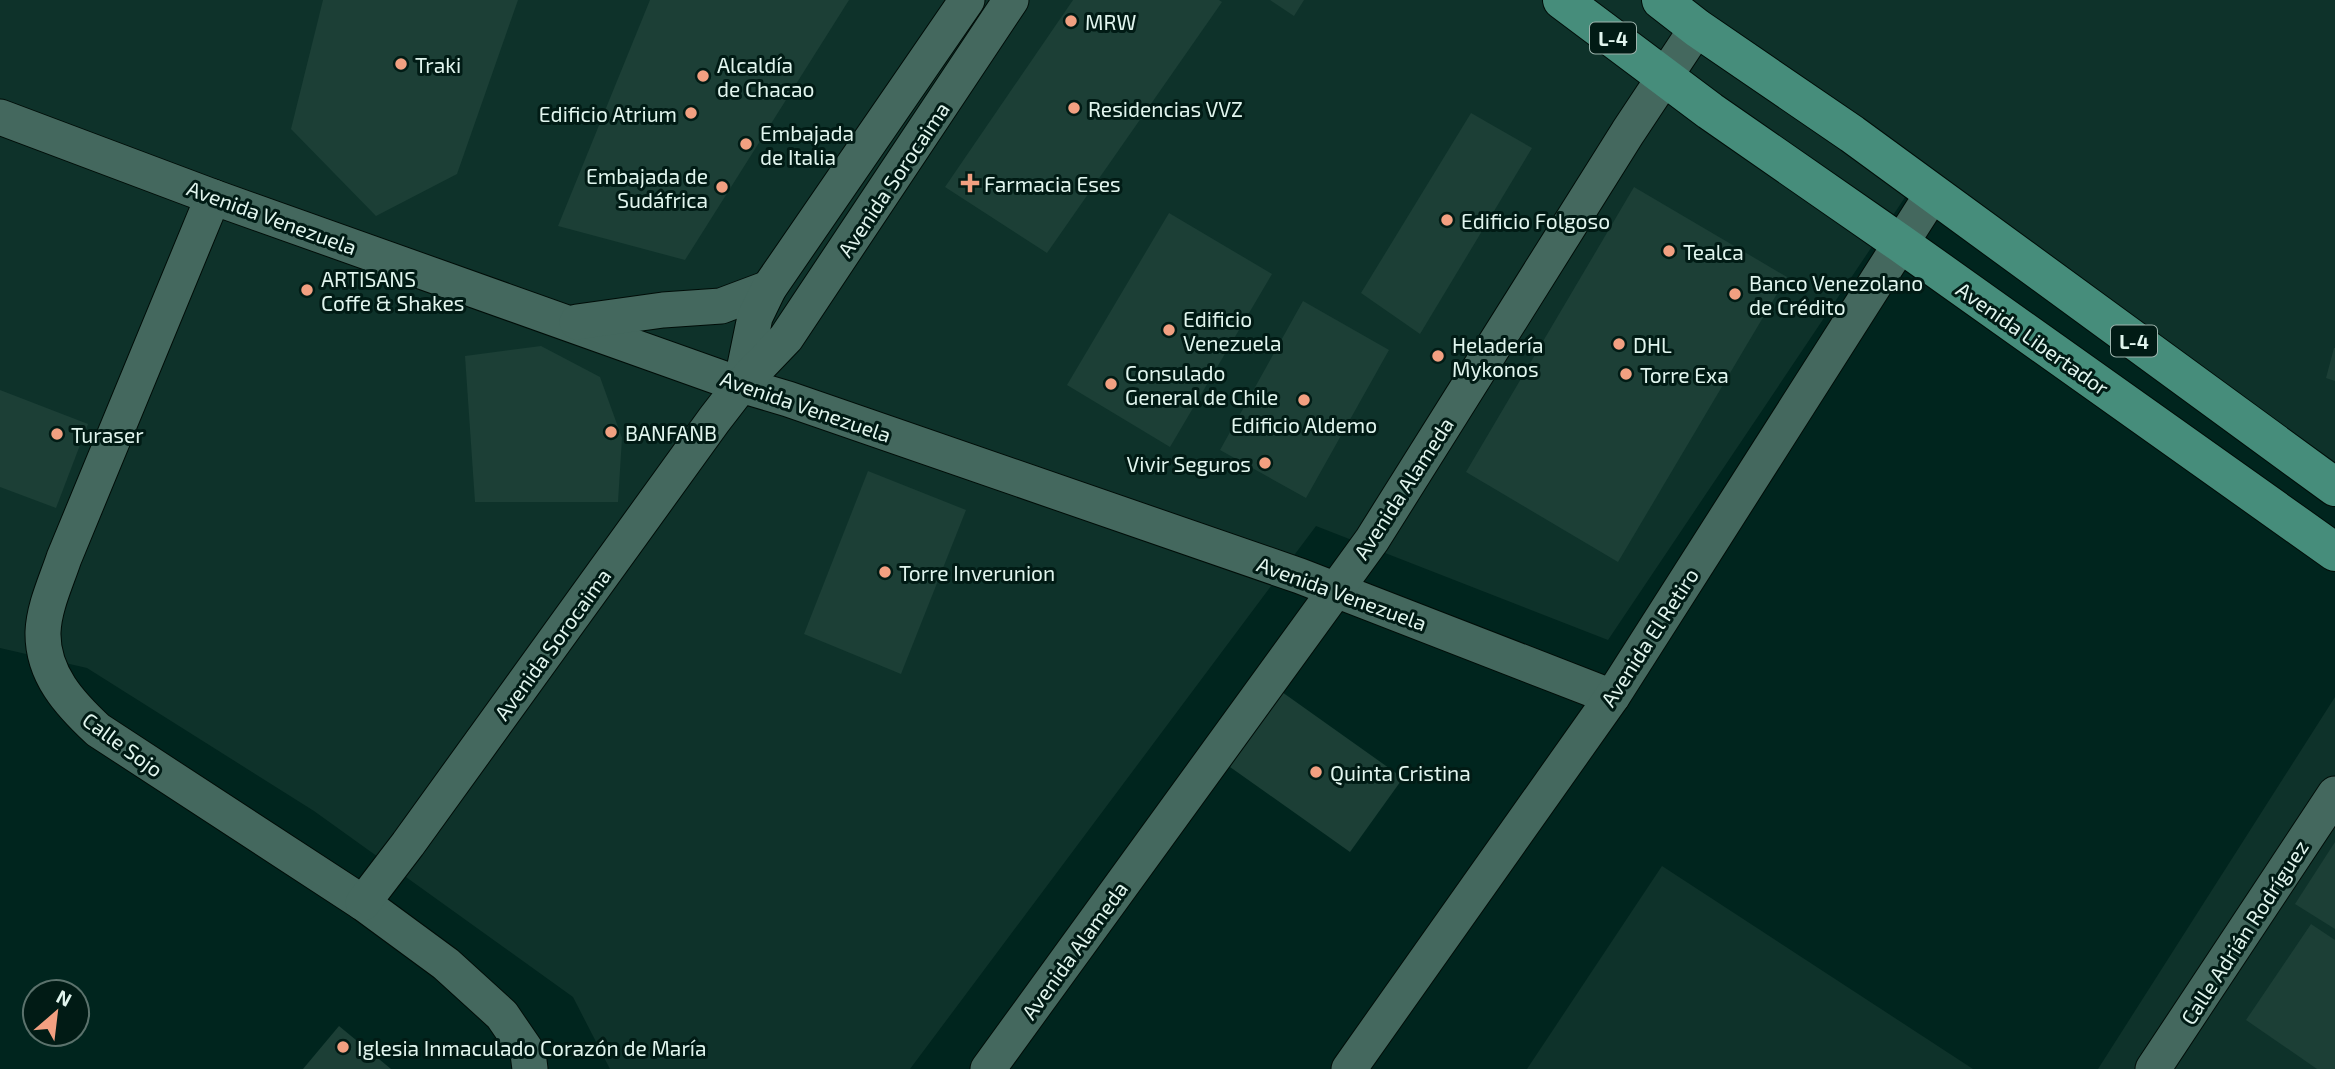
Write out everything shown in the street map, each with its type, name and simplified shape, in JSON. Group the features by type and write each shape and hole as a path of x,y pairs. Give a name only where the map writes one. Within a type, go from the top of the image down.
{"main road":[{"name":"Avenida Libertador","path":"1562,0 1664,77 2335,552"},
{"name":"L-4","path":"1661,0 1691,14 2335,487"}],"street":[{"name":"Avenida Sorocaima","path":"741,385 755,317 769,288 967,0"},
{"name":"Avenida Sorocaima","path":"363,903 741,385 786,338 1012,0"},
{"name":"Avenida Alameda","path":"988,1069 1372,540 1664,77 1691,14"},
{"name":"Avenida Venezuela","path":"0,117 214,197 741,385 1337,590 1612,696"},
{"name":"Avenida El Retiro","path":"1349,1069 1612,696 1933,193"},
{"name":"Calle Sojo","path":"214,197 64,558 47,609 43,633 46,654 55,681 70,704 98,730 363,903 446,964 502,1015 528,1053 530,1069"},
{"path":"569,323 663,310 721,306 769,288"},
{"name":"Calle Adrián Rodríguez","path":"2153,1069 2335,794"}],"shaded area":[{"path":"0,0 2335,0 2335,462 1924,169 1608,640 1316,526 910,1069 610,1069 573,997 314,811 87,668 0,648"},
{"path":"2335,697 2335,1069 2098,1069"},
{"path":"1662,866 1973,1069 1527,1069"}],"building":[{"name":"Traki","path":"323,0 518,0 457,174 376,216 291,129"},
{"name":"Edificio Atrium","path":"650,0 849,0 685,260 558,226"},
{"name":"Residencias VVZ","path":"1073,0 1222,2 1047,253 945,187"},
{"path":"1270,0 1304,0 1294,16"},
{"name":"Edificio Folgoso","path":"1471,113 1532,148 1420,334 1361,293"},
{"name":"Torre Exa","path":"1634,187 1787,277 1618,562 1466,472"},
{"name":"Edificio Venezuela","path":"1169,213 1272,274 1170,447 1067,385"},
{"name":"Edificio Aldemo","path":"1303,301 1389,350 1306,498 1220,450"},
{"path":"541,346 600,377 622,438 618,502 475,502 465,356"},
{"path":"2335,348 2335,381 2326,378"},
{"path":"0,390 88,424 56,508 0,487"},
{"name":"Torre Inverunion","path":"868,471 966,510 901,674 804,634"},
{"name":"Quinta Cristina","path":"1282,692 1403,778 1350,852 1230,767"},
{"path":"2335,842 2335,929 2295,904"},
{"path":"2311,924 2335,940 2335,1069 2317,1069 2246,1020"},
{"name":"Iglesia Inmaculado Corazón de María","path":"339,1026 391,1069 303,1069"}],"place":[{"name":"MRW","path":"1071,21"},
{"name":"Traki","path":"401,64"},
{"name":"Alcaldía de Chacao","path":"703,76"},
{"name":"Residencias VVZ","path":"1074,108"},
{"name":"Edificio Atrium","path":"691,113"},
{"name":"Embajada de Italia","path":"746,144"},
{"name":"Farmacia Eses","path":"970,183"},
{"name":"Embajada de Sudáfrica","path":"722,187"},
{"name":"Edificio Folgoso","path":"1447,220"},
{"name":"Tealca","path":"1669,251"},
{"name":"ARTISANS Coffe & Shakes","path":"307,290"},
{"name":"Banco Venezolano de Crédito","path":"1735,294"},
{"name":"Edificio Venezuela","path":"1169,330"},
{"name":"DHL","path":"1619,344"},
{"name":"Heladería Mykonos","path":"1438,356"},
{"name":"Torre Exa","path":"1626,374"},
{"name":"Consulado General de Chile","path":"1111,384"},
{"name":"Edificio Aldemo","path":"1304,400"},
{"name":"BANFANB","path":"611,432"},
{"name":"Turaser","path":"57,434"},
{"name":"Vivir Seguros","path":"1265,463"},
{"name":"Torre Inverunion","path":"885,572"},
{"name":"Quinta Cristina","path":"1316,772"},
{"name":"Iglesia Inmaculado Corazón de María","path":"343,1047"}]}
